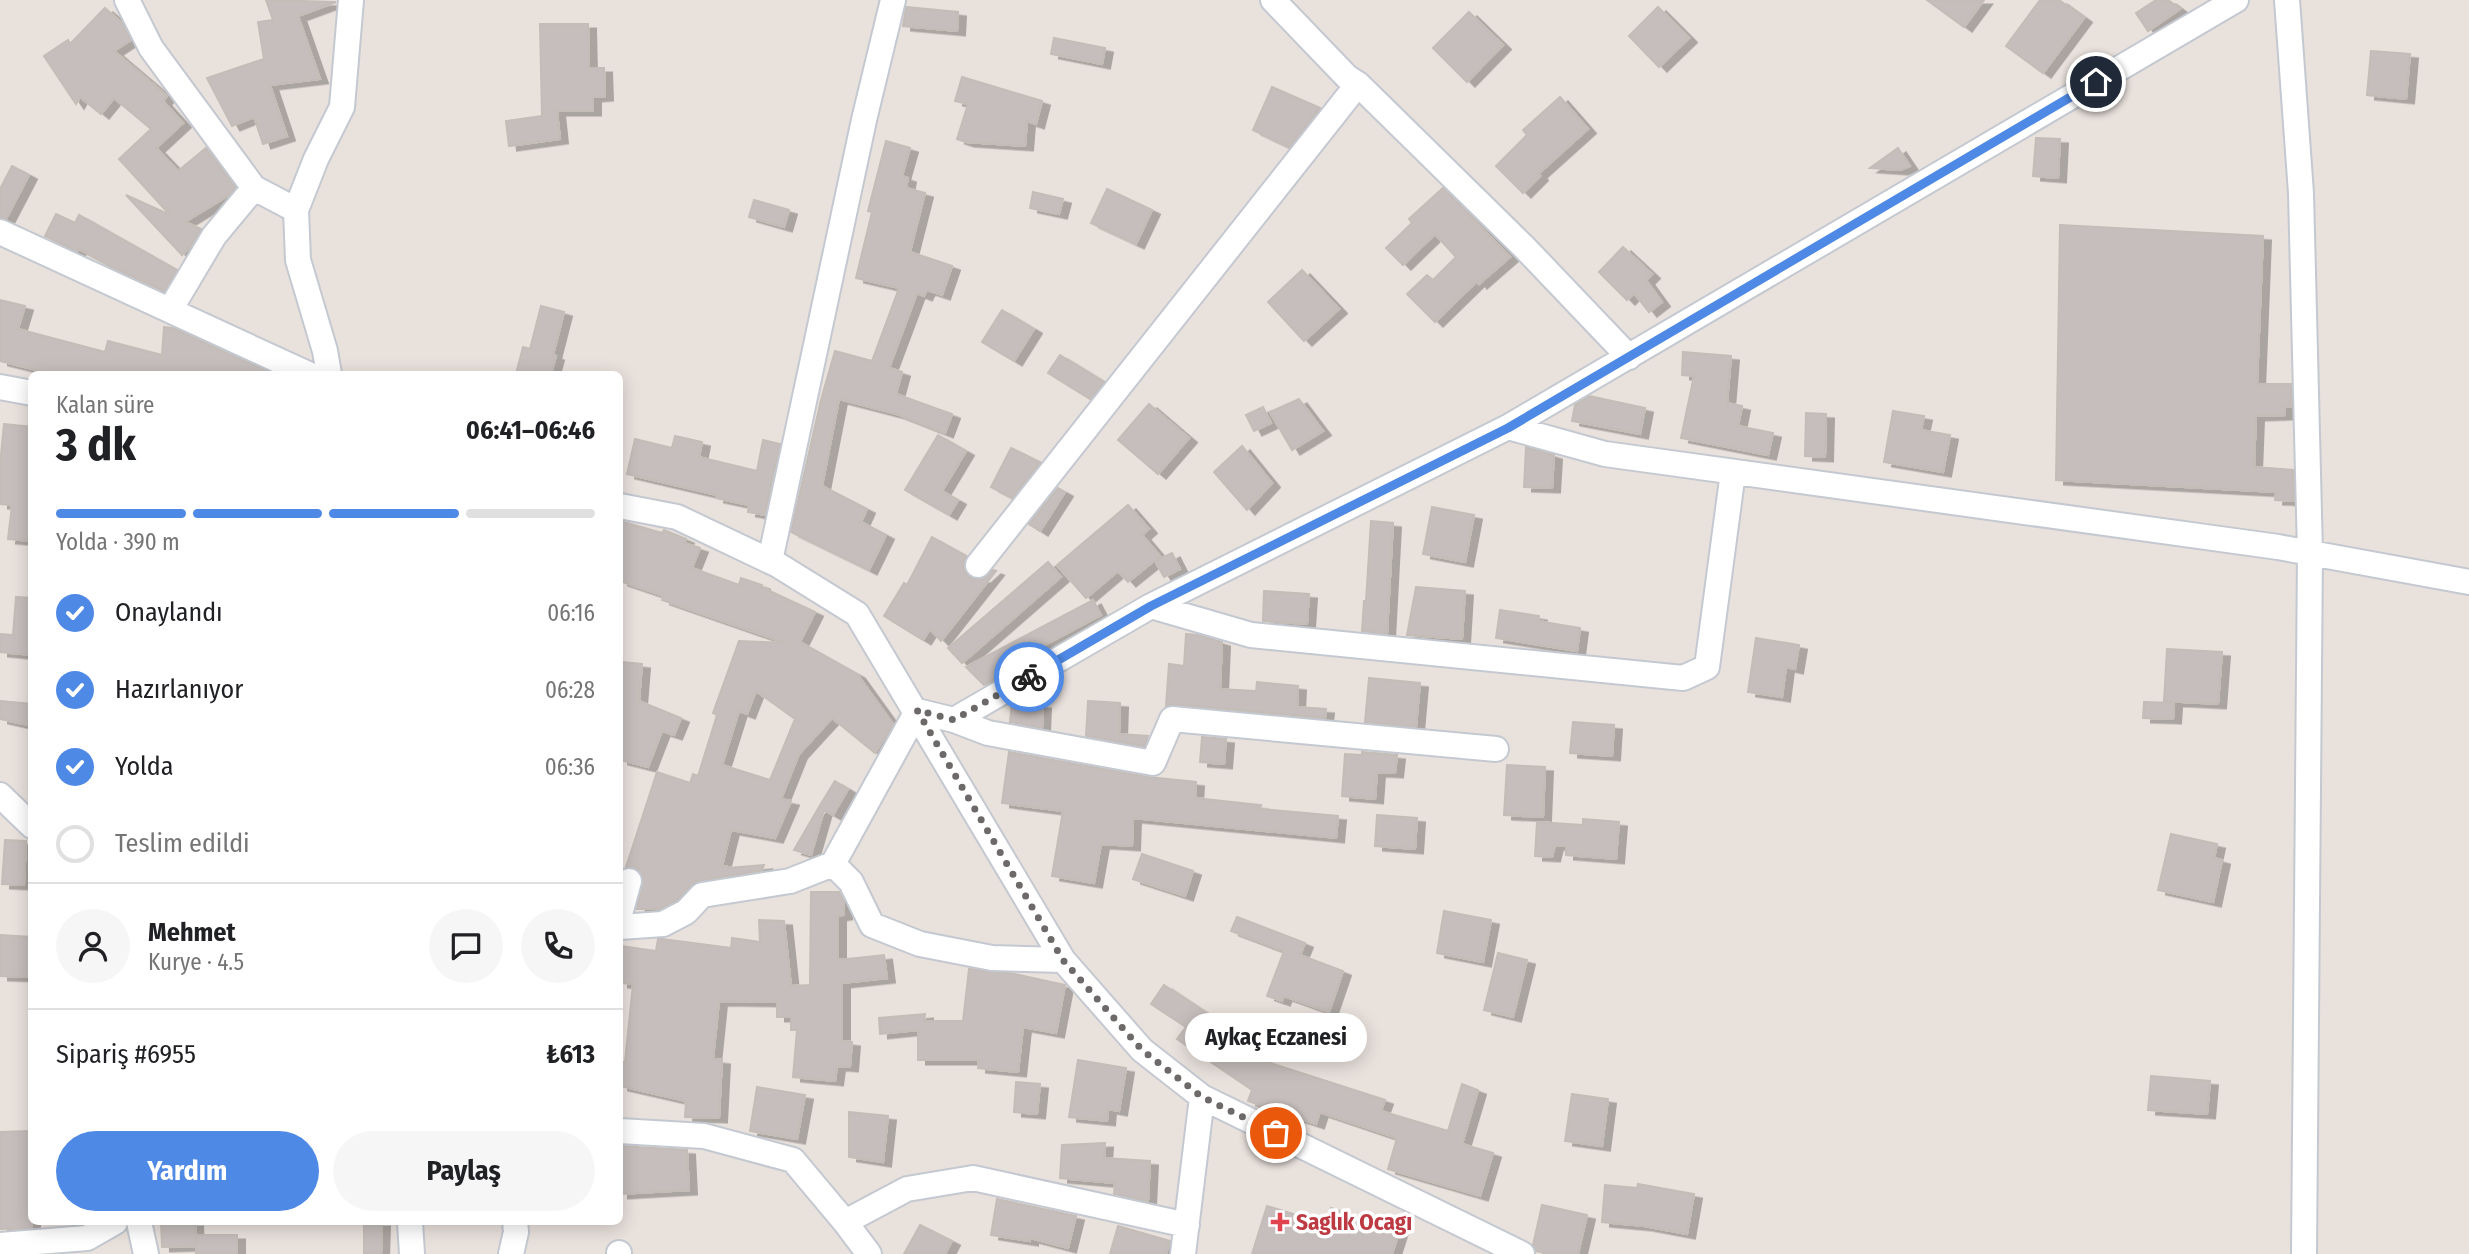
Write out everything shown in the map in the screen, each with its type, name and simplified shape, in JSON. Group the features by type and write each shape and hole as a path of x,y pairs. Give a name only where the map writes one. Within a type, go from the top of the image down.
{"street":[{"path":"127,0 151,48 254,188 296,210"},
{"path":"770,561 861,133 893,0"},
{"path":"1273,0 1347,77 1358,84 1525,248 1629,356"},
{"path":"954,720 1151,606 1508,428 2236,0"},
{"path":"2287,0 2301,194 2310,552 2304,1254"},
{"path":"328,371 298,260 296,210 316,159 342,107 355,5"},
{"path":"978,565 1358,84"},
{"path":"170,310 214,236 254,188"},
{"path":"0,232 302,371"},
{"path":"0,387 28,392"},
{"path":"1508,428 1605,454 2310,552 2469,582"},
{"path":"1151,606 1251,635 1683,678 1707,667 1733,472"},
{"path":"623,507 677,517 770,561 857,614 917,710 1063,960 1142,1050 1202,1097 1522,1254"},
{"path":"917,710 988,733 1153,763 1172,719 1496,748"},
{"path":"623,927 663,924 686,912 702,895 790,881 833,864 917,710"},
{"path":"0,795 28,822"},
{"path":"833,864 850,881 872,925 920,944 992,958 1063,960"},
{"path":"623,903 629,881"},
{"path":"1183,1254 1202,1097"},
{"path":"623,1131 704,1136 793,1160 869,1254"},
{"path":"845,1222 907,1189 973,1178 1187,1225"},
{"path":"0,1245 61,1247 87,1238 111,1225"},
{"path":"140,1225 146,1254"},
{"path":"410,1225 412,1254"},
{"path":"511,1254 515,1225"}],"building":[{"path":"266,0 336,2 298,16 320,79 270,85 287,136 263,144 254,117 232,126 207,78 264,59 258,22 273,20"},
{"path":"1927,0 1984,0 1964,27"},
{"path":"2040,0 2059,0 2084,18 2043,73 2006,46"},
{"path":"2156,0 2168,0 2180,9 2148,31 2136,13"},
{"path":"906,7 958,12 957,31 903,26"},
{"path":"1658,7 1689,38 1659,67 1629,36"},
{"path":"105,8 122,23 131,40 114,51 167,96 163,101 183,123 156,148 178,171 206,148 235,187 229,195 185,222 201,229 182,255 126,195 170,215 119,159 151,129 114,98 101,114 80,97 76,104 44,56 68,40 70,44"},
{"path":"1469,12 1503,45 1467,82 1433,48"},
{"path":"540,24 588,24 589,68 604,68 605,96 593,97 593,111 557,111 560,139 509,146 506,121 542,116"},
{"path":"1054,38 1105,48 1102,64 1051,54"},
{"path":"2371,51 2410,54 2406,99 2367,95"},
{"path":"962,77 1042,101 1036,124 1027,121 1025,146 957,139 968,104 955,101"},
{"path":"1272,87 1320,108 1289,147 1253,130"},
{"path":"1560,97 1588,129 1538,174 1540,176 1523,193 1496,166 1527,135 1523,130"},
{"path":"2036,138 2060,139 2058,178 2033,176"},
{"path":"886,141 910,148 902,176 908,178 906,188 925,193 910,252 952,266 942,295 927,290 924,296 917,293 889,368 902,372 896,394 952,414 945,433 897,414 839,399 822,486 867,509 861,522 886,535 869,570 791,532 835,351 872,361 899,288 856,278 872,212 868,211"},
{"path":"1898,148 1910,166 1900,170 1870,168"},
{"path":"12,166 29,175 6,219 0,217 0,189"},
{"path":"1443,188 1510,257 1479,284 1477,281 1435,322 1407,294 1427,275 1433,280 1456,257 1435,234 1403,265 1386,248 1412,223 1409,219"},
{"path":"1107,189 1152,210 1136,244 1091,223"},
{"path":"1033,192 1063,199 1059,214 1030,208"},
{"path":"754,200 789,210 784,227 749,217"},
{"path":"56,214 75,223 79,215 177,270 164,291 79,249 77,251 45,236"},
{"path":"2060,225 2263,236 2257,384 2291,384 2291,407 2285,407 2285,415 2256,416 2254,467 2293,470 2294,501 2275,500 2276,492 2056,480"},
{"path":"1623,247 1652,274 1646,280 1662,302 1649,312 1634,293 1627,300 1599,272"},
{"path":"1302,270 1339,309 1304,341 1268,302"},
{"path":"0,300 25,306 18,329 105,352 108,341 162,355 164,327 173,328 267,371 41,371 0,361"},
{"path":"541,306 564,312 552,371 517,371 523,347 530,349"},
{"path":"1002,310 1034,329 1014,361 982,342"},
{"path":"1683,352 1731,356 1727,403 1742,406 1738,426 1773,433 1768,455 1681,438 1694,376 1682,375"},
{"path":"1060,355 1104,382 1090,399 1048,373"},
{"path":"1589,396 1645,408 1640,434 1572,421 1575,405"},
{"path":"1299,399 1323,431 1292,450 1270,412"},
{"path":"1149,404 1189,438 1158,474 1118,440"},
{"path":"1263,407 1271,423 1254,431 1246,415"},
{"path":"1893,411 1924,416 1921,430 1950,435 1943,472 1884,462"},
{"path":"1806,413 1826,414 1825,457 1805,456"},
{"path":"4,424 28,427 28,541 8,539 12,505 0,504"},
{"path":"938,435 966,451 942,491 958,500 949,515 905,490"},
{"path":"675,436 702,442 699,457 757,471 763,440 780,444 765,515 748,512 749,505 716,498 717,495 627,474 635,439 672,448"},
{"path":"1242,446 1272,483 1247,510 1214,472"},
{"path":"1526,447 1554,455 1552,488 1524,487"},
{"path":"1011,448 1040,462 1012,498 991,487"},
{"path":"1058,488 1065,492 1040,531 1029,524"},
{"path":"1128,505 1149,529 1142,535 1160,556 1128,582 1118,571 1086,598 1057,565"},
{"path":"1432,507 1474,515 1465,562 1423,554"},
{"path":"1371,521 1393,523 1387,634 1362,631"},
{"path":"623,522 662,533 664,530 686,539 684,543 700,548 692,568 739,585 741,578 762,585 761,587 815,612 800,642 857,674 893,724 875,753 832,718 799,754 781,799 791,801 775,838 731,830 722,866 727,868 764,865 762,870 699,881 691,885 677,900 659,909 637,909 643,878 639,870 626,867 657,772 690,783 693,774 698,776 717,715 713,713 739,641 786,643 662,600 664,596 623,582","holes":["756,691 795,719 770,780 722,765 739,711 747,714"]},
{"path":"932,537 966,556 963,562 964,570 969,577 983,579 993,570 996,571 941,641 930,629 923,640 884,616 904,583 907,585"},
{"path":"1172,553 1180,569 1164,577 1155,561"},
{"path":"1048,562 1061,577 962,663 948,648"},
{"path":"1416,587 1465,591 1462,639 1407,635"},
{"path":"1264,591 1309,594 1307,624 1263,621"},
{"path":"16,597 28,598 28,655 0,652 0,634 13,635"},
{"path":"1093,600 1101,615 1035,650 1039,653 984,685 966,667"},
{"path":"1500,610 1539,616 1538,621 1580,628 1577,651 1496,638"},
{"path":"1186,634 1222,642 1220,689 1256,691 1257,682 1298,686 1297,707 1326,709 1325,718 1173,704 1166,706 1169,664 1184,666"},
{"path":"1756,638 1799,645 1795,669 1786,667 1782,697 1748,692"},
{"path":"2167,649 2222,652 2218,704 2164,701"},
{"path":"623,662 642,664 639,701 681,718 674,735 662,731 648,767 623,761"},
{"path":"1369,678 1420,683 1416,727 1365,722"},
{"path":"0,701 28,704 28,725 0,719"},
{"path":"1088,701 1120,703 1119,734 1148,736 1144,746 1086,736"},
{"path":"2144,702 2174,703 2173,719 2143,718"},
{"path":"1012,703 1043,704 1042,728 1010,722"},
{"path":"1573,722 1614,725 1612,756 1570,753"},
{"path":"1202,737 1226,739 1224,764 1200,762"},
{"path":"1009,752 1148,777 1196,782 1195,798 1261,805 1260,809 1338,816 1336,838 1133,818 1132,846 1101,844 1094,883 1052,876 1063,811 1002,803"},
{"path":"1362,752 1397,755 1395,773 1377,772 1375,799 1342,796 1345,754 1362,755"},
{"path":"1507,765 1545,767 1543,817 1504,815"},
{"path":"835,781 848,789 833,815 824,810 811,855 794,850"},
{"path":"1377,815 1417,818 1415,849 1375,846"},
{"path":"1583,819 1619,822 1616,859 1566,855 1566,846 1555,845 1552,857 1535,856 1537,822 1583,825"},
{"path":"2171,834 2217,844 2214,858 2222,860 2213,902 2158,890"},
{"path":"5,840 26,841 24,885 2,884"},
{"path":"1142,854 1193,871 1185,896 1133,879"},
{"path":"811,892 839,892 844,901 844,915 838,916 838,960 884,955 887,978 842,983 842,1041 852,1042 850,1067 837,1066 835,1081 793,1077 797,1030 791,1030 791,1017 777,1017 777,1002 719,1001 713,1059 722,1060 719,1118 685,1117 686,1101 623,1087 623,1062 633,984 623,983 623,946 656,951 658,939 662,939 731,948 732,938 760,942 759,920 784,921 791,986 810,985"},
{"path":"1444,911 1491,920 1483,962 1437,953"},
{"path":"1237,917 1305,943 1300,955 1343,971 1329,1012 1284,996 1282,1001 1267,996 1284,951 1231,931"},
{"path":"0,935 28,937 28,977 0,976"},
{"path":"1498,953 1527,960 1513,1017 1484,1010"},
{"path":"969,969 1010,973 1065,985 1056,1033 1023,1027 1018,1072 978,1068 979,1060 918,1060 918,1030 880,1034 879,1018 925,1014 924,1021 963,1021"},
{"path":"1164,985 1266,1053 1261,1060 1385,1100 1381,1111 1448,1131 1462,1084 1478,1090 1462,1144 1493,1153 1480,1196 1388,1169 1397,1138 1320,1112 1316,1124 1248,1101 1252,1090 1177,1039 1186,1027 1151,1004"},
{"path":"1078,1060 1126,1068 1119,1111 1108,1109 1107,1121 1069,1117"},
{"path":"2151,1076 2210,1081 2207,1114 2148,1110"},
{"path":"1016,1082 1040,1084 1037,1114 1014,1112"},
{"path":"757,1087 805,1095 797,1139 750,1131"},
{"path":"1572,1094 1608,1099 1602,1146 1565,1141"},
{"path":"849,1112 888,1116 883,1162 849,1157"},
{"path":"28,1131 28,1225 32,1225 32,1228 0,1229 0,1132"},
{"path":"1105,1143 1104,1158 1150,1161 1148,1201 1114,1194 1115,1183 1060,1178 1062,1145"},
{"path":"623,1146 687,1150 689,1190 623,1194"},
{"path":"1638,1184 1694,1194 1687,1234 1602,1222 1605,1185 1637,1188"},
{"path":"997,1199 1076,1216 1068,1248 1030,1238 1030,1241 991,1235"},
{"path":"1542,1205 1587,1215 1578,1254 1536,1251 1533,1245"},
{"path":"1267,1206 1326,1224 1331,1208 1400,1229 1392,1254 1252,1254"},
{"path":"161,1225 195,1225 196,1245 196,1235 237,1235 237,1254 196,1254 196,1246 162,1247"},
{"path":"364,1225 382,1225 381,1254 364,1254"},
{"path":"920,1225 952,1241 945,1254 904,1254"},
{"path":"1118,1226 1170,1241 1166,1254 1110,1254"}],"way so far":[{"path":"1029,677 954,720 917,710 1063,960 1142,1050 1202,1097 1276,1133"}],"place":[{"name":"Aykaç Eczanesi","path":"1276,1133"},
{"name":"Saglık Ocagı","path":"1280,1222"}],"route":[{"path":"1029,677 1151,606 1508,428 2096,82"}]}
